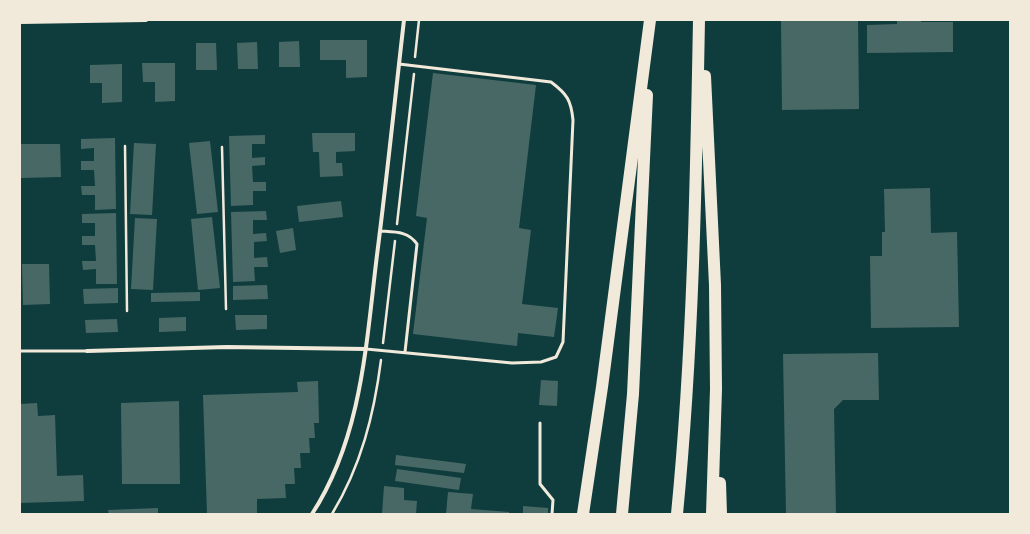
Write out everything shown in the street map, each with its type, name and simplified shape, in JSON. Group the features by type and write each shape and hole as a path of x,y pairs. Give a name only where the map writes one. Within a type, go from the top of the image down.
{"highway":[{"path":"583,514 602,387 650,20"},
{"path":"622,514 632,394 650,20"},
{"path":"677,514 682,468 690,323 699,20"},
{"path":"703,20 715,285 716,424 721,514"},
{"path":"712,514 716,424"}],"street":[{"path":"20,22 146,20"},
{"path":"312,514 337,468 356,413 366,348 404,20"},
{"path":"87,351 227,347 366,348"}],"lane":[{"path":"366,348 512,363 541,362 556,357 563,342 574,120 572,104 564,92 551,82 399,64"},
{"path":"380,231 396,232 411,236 417,244 406,352"},
{"path":"20,351 87,351"},
{"path":"540,423 540,484 553,500 552,514"}],"path":[{"path":"332,514 354,471 368,433 377,391 419,20"},
{"path":"125,146 127,311"},
{"path":"222,147 226,309"}],"building":[{"path":"781,20 858,20 859,109 782,110"},
{"path":"897,20 953,22 953,52 867,53 867,25 897,24"},
{"path":"320,40 367,40 367,77 346,78 346,60 320,60"},
{"path":"299,41 300,67 279,67 279,42"},
{"path":"257,42 258,69 238,69 237,43"},
{"path":"196,43 216,43 217,70 196,70"},
{"path":"142,63 175,63 175,101 155,102 155,82 143,82"},
{"path":"122,64 122,102 102,103 102,83 90,83 90,65"},
{"path":"433,73 536,85 519,228 531,230 522,304 558,308 554,337 518,333 517,346 413,334 427,218 416,216"},
{"path":"312,133 355,133 355,151 336,152 336,163 342,163 343,176 320,177 319,152 313,152"},
{"path":"265,135 265,144 252,144 252,158 265,157 265,165 252,166 253,182 266,182 266,191 253,191 253,205 231,206 229,136"},
{"path":"115,138 116,209 95,210 95,195 82,195 81,186 95,186 94,170 81,170 81,161 94,161 94,148 81,149 81,139"},
{"path":"210,141 218,212 197,214 189,143"},
{"path":"134,143 156,144 152,215 130,214"},
{"path":"20,144 60,144 61,177 20,178"},
{"path":"930,188 931,233 957,232 959,327 871,328 870,256 882,256 882,232 885,232 884,189"},
{"path":"341,201 343,217 299,222 297,206"},
{"path":"266,211 267,220 253,220 253,234 266,233 267,241 254,242 254,258 267,257 268,267 254,267 255,281 233,282 231,212"},
{"path":"116,213 117,284 96,284 96,269 83,270 82,261 96,261 95,245 82,245 82,236 95,236 95,223 82,223 82,214"},
{"path":"212,217 220,288 198,290 191,219"},
{"path":"135,218 157,219 153,290 131,289"},
{"path":"293,228 296,250 280,253 276,231"},
{"path":"22,264 49,264 50,304 23,305"},
{"path":"267,285 268,299 233,300 233,286"},
{"path":"118,288 118,303 84,304 83,289"},
{"path":"200,292 200,301 151,302 151,293"},
{"path":"235,315 267,315 267,329 236,330"},
{"path":"186,317 186,331 159,332 159,318"},
{"path":"117,319 118,332 86,333 85,320"},
{"path":"878,353 879,400 843,400 834,409 836,514 786,514 783,354"},
{"path":"541,380 558,381 557,406 539,405"},
{"path":"318,381 319,423 314,423 315,438 309,438 310,453 300,453 301,468 294,468 295,484 285,484 286,498 257,499 257,514 207,514 203,395 298,392 297,382"},
{"path":"179,401 180,484 122,484 121,403"},
{"path":"37,403 38,416 55,415 57,476 83,475 84,501 20,503 20,404"},
{"path":"396,455 466,464 464,473 395,465"},
{"path":"397,469 461,478 459,490 395,481"},
{"path":"384,486 404,488 404,500 417,501 416,514 382,514"},
{"path":"448,492 473,494 471,509 509,512 509,514 446,514"},
{"path":"523,506 548,508 548,514 523,514"},
{"path":"158,508 158,514 109,514 108,510"}]}
